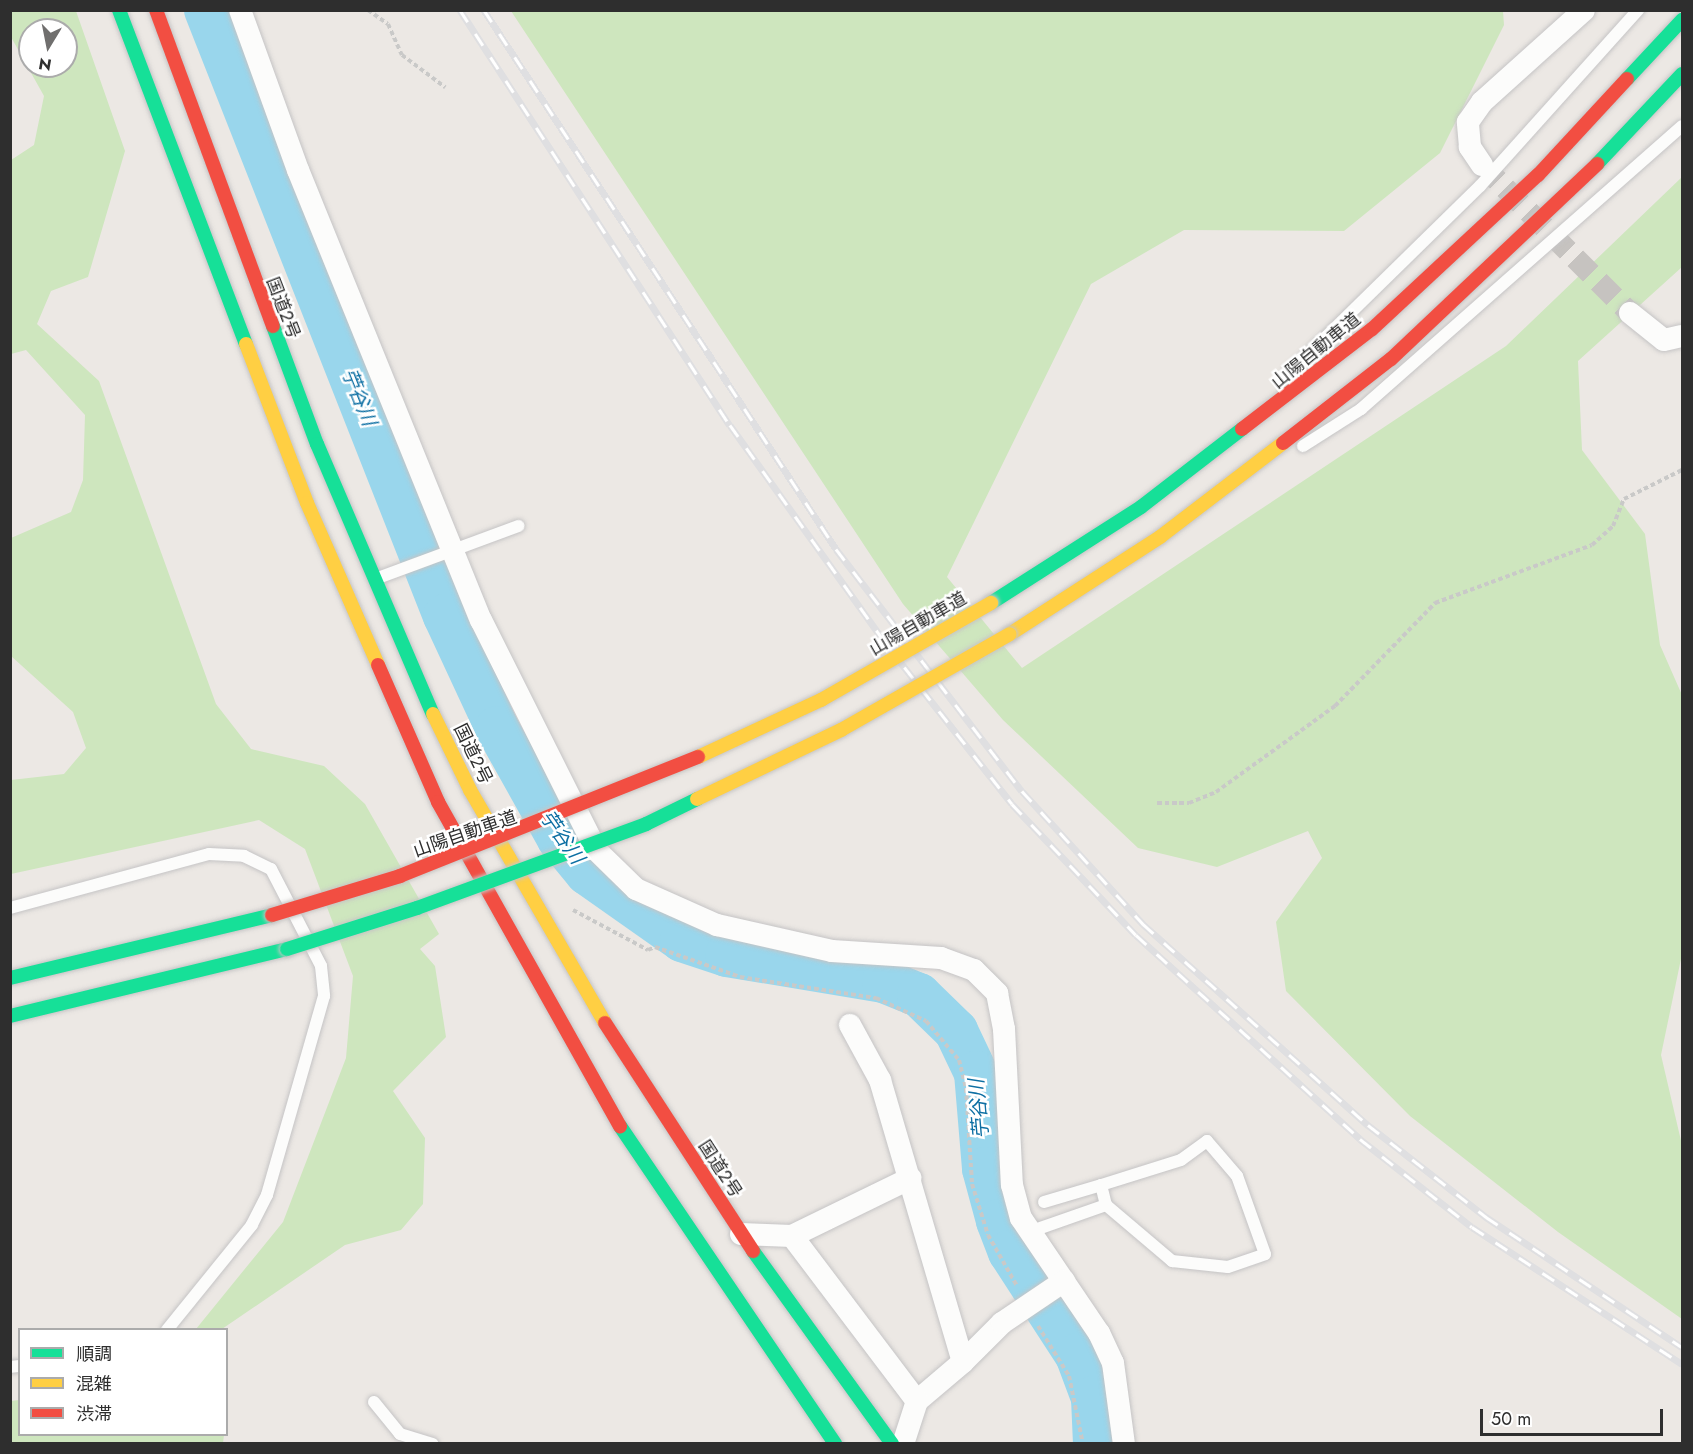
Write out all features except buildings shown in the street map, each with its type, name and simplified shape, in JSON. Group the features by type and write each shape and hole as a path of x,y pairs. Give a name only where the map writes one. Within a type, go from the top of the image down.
{"highway":[{"path":"119,10 307,503 438,802 598,1093 835,1443"},
{"name":"国道2号","path":"156,10 234,233 374,580 470,790 550,935 741,1234 892,1443"},
{"name":"山陽自動車道","path":"10,978 272,915 400,876 635,787 821,700 991,603 1141,507 1372,329 1538,175 1683,20"},
{"path":"10,1016 287,949 473,889 646,824 841,730 1010,634 1160,537 1391,359 1564,199 1683,74"}],"street":[{"path":"240,10 298,170 448,552 596,850 613,871 636,889 717,925 832,951 941,958 974,970 997,993 1004,1029 1012,1185 1029,1232 1113,1363 1124,1443"},
{"path":"1482,165 1470,147 1467,122 1584,10"},
{"path":"1630,313 1664,340 1683,336"},
{"path":"850,1025 880,1080 911,1178 963,1362"},
{"path":"741,1234 792,1236 911,1178"},
{"path":"792,1236 917,1401"},
{"path":"903,1443 917,1401 963,1362 972,1348 1061,1284"}],"lane":[{"path":"1141,507 1361,309 1638,10"},
{"path":"1160,537 1361,409 1683,126"},
{"path":"374,580 518,526"},
{"path":"10,908 209,854 244,856 271,869 321,966 324,996 267,1195 252,1225 168,1328"},
{"path":"1044,1202 1181,1161 1207,1141 1237,1176 1264,1254 1228,1267 1172,1261 1106,1205 1101,1185"},
{"path":"1029,1232 1106,1205"},
{"path":"374,1402 400,1434 433,1443"}],"path":[{"path":"368,10 388,24 402,55 445,87"},
{"path":"1157,803 1189,803 1216,792 1335,706 1435,603 1592,545 1613,526 1624,499 1683,470"}],"green space":[{"path":"11,11 76,11 125,151 88,277 51,291 37,324 99,381 216,704 251,749 324,766 365,804 439,934 420,949 435,966 446,1037 393,1091 425,1138 423,1204 401,1230 345,1245 223,1328 197,1328 283,1222 346,1058 353,976 305,849 259,820 11,874 11,780 64,774 86,748 73,712 11,656 11,538 71,512 83,480 85,415 26,350 11,354 11,160 34,145 44,96 34,78 78,78 78,18 18,18 18,50 11,37"},
{"path":"511,11 1503,11 1504,25 1440,153 1344,231 1184,230 1091,284 947,577 1022,668 1506,346 1682,177 1682,267 1578,361 1582,450 1645,534 1660,645 1682,695 1682,954 1661,1055 1682,1145 1682,1319 1558,1232 1410,1116 1286,991 1276,922 1322,858 1308,831 1217,867 1138,848 1003,720 903,604"},
{"path":"18,1400 18,1436 224,1436 223,1443 11,1443 11,1401"}],"waterway":[{"name":"苧谷川","path":"206,10 445,616 497,728 559,839 587,873 682,940 727,955 884,981 919,995 956,1031 976,1073 984,1169 998,1221 1010,1252 1077,1355 1093,1398 1095,1444"}],"tunnel":[{"path":"1482,165 1630,313"}],"railway":[{"path":"460,10 730,425 887,645 1012,804 1136,935 1360,1139 1472,1227 1682,1364"},
{"path":"484,10 836,549 1022,791 1143,924 1368,1125 1486,1217 1682,1347"}],"traffic: fast":[{"path":"119,10 246,344"},
{"path":"1627,79 1682,20"},
{"path":"1597,164 1682,74"},
{"path":"273,326 317,444 433,714"},
{"path":"991,603 1141,507 1242,429"},
{"path":"287,949 417,908 646,824 697,799"},
{"path":"10,978 272,915"},
{"path":"10,1016 287,949"},
{"path":"620,1126 835,1444"},
{"path":"753,1251 892,1444"}],"traffic: slow":[{"path":"246,344 307,503 378,665"},
{"path":"1010,634 1160,537 1283,443"},
{"path":"698,757 821,700 991,603"},
{"path":"697,799 841,730 1010,634"},
{"path":"433,714 470,790 605,1023"}],"traffic: jam":[{"path":"156,10 273,326"},
{"path":"1242,429 1372,329 1538,175 1627,79"},
{"path":"1283,443 1391,359 1597,164"},
{"path":"378,665 438,802 620,1126"},
{"path":"272,915 400,876 698,757"},
{"path":"605,1023 753,1251"}]}
